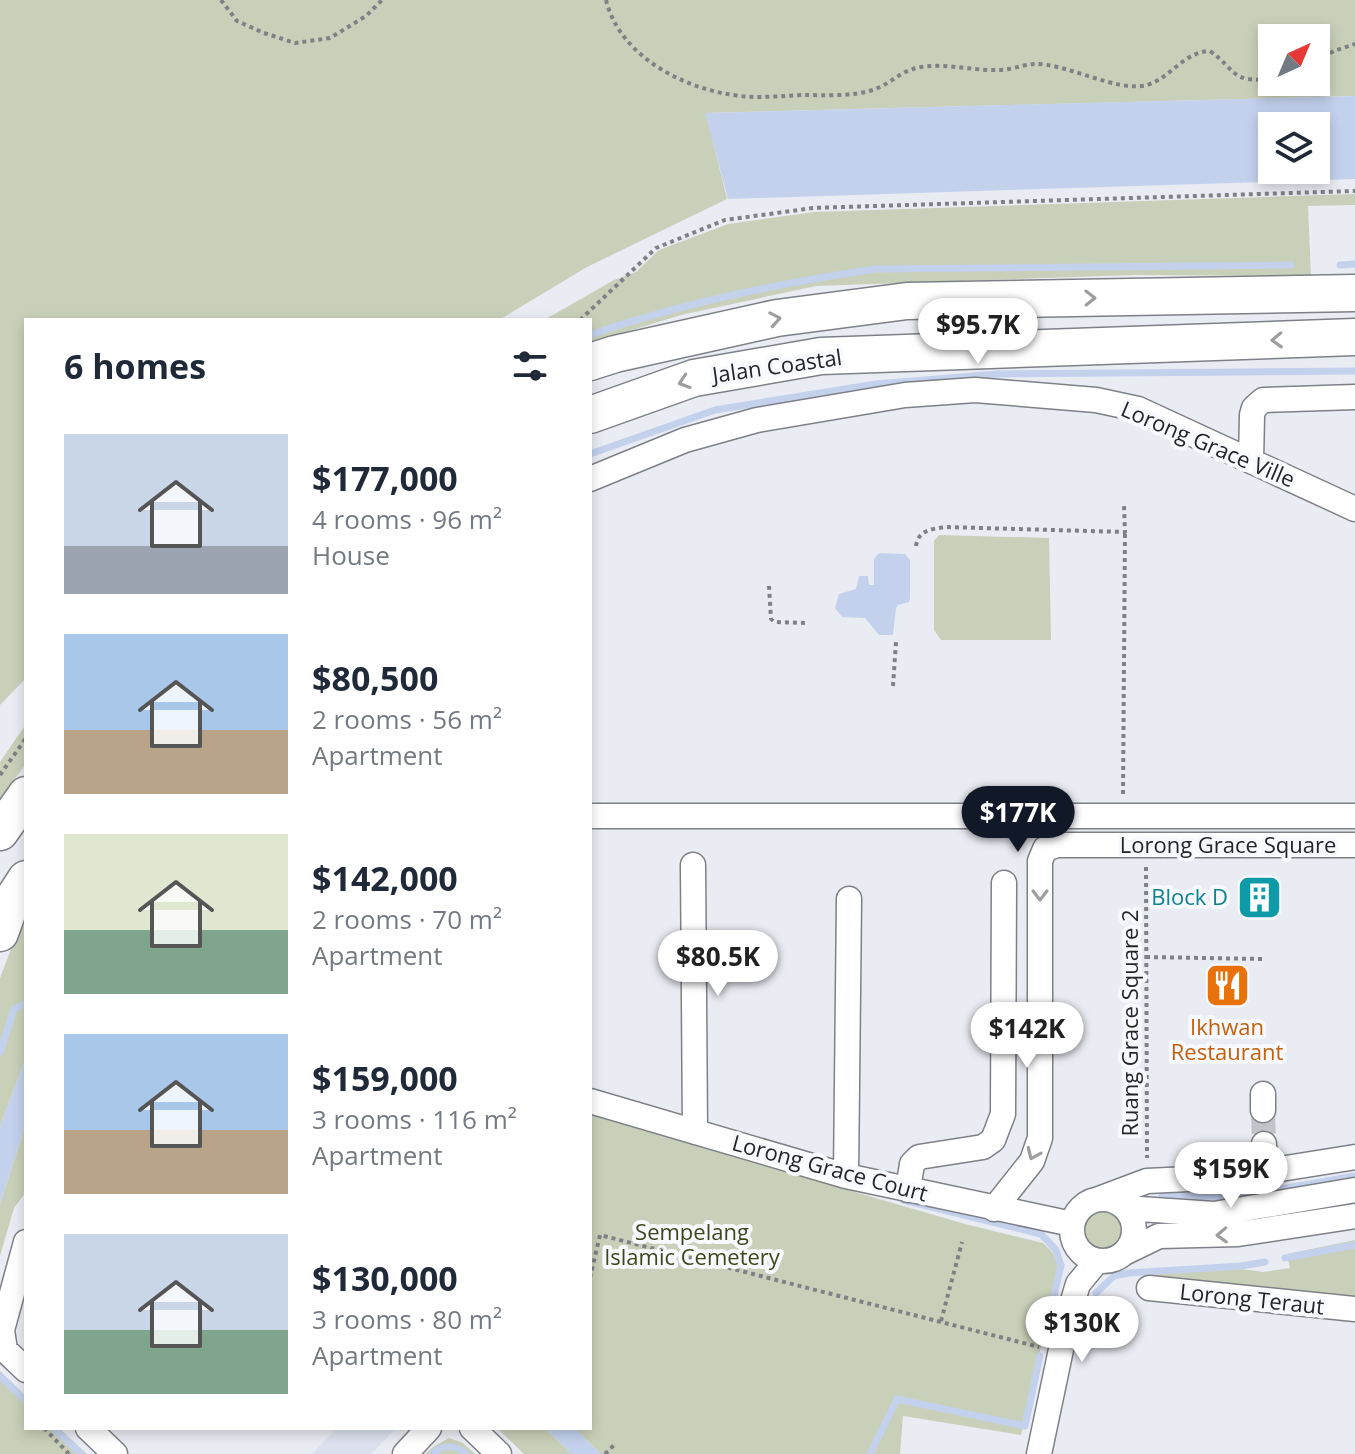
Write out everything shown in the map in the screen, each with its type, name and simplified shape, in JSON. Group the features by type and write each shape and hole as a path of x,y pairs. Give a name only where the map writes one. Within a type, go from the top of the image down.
{"highway":[{"name":"Jalan Coastal","path":"592,361 629,350 777,318 907,301 1355,293"},
{"name":"Jalan Coastal","path":"592,414 694,378 821,356 1355,337"},
{"path":"0,832 24,798"},
{"path":"0,933 11,902 24,882"}],"street":[{"name":"Lorong Grace Ville","path":"592,478 685,440 757,420 905,395 975,390 1096,400 1138,409 1355,509"},
{"path":"1251,461 1252,415 1254,408 1263,400 1355,397"},
{"path":"592,816 1355,816"},
{"name":"Lorong Grace Square","path":"994,1209 1032,1161 1040,1138 1040,861 1045,849 1057,845 1355,845"},
{"path":"693,865 695,1132"},
{"path":"908,1190 912,1164 919,1157 983,1147 993,1140 1003,1114 1004,883"},
{"path":"846,1176 849,899"},
{"name":"Lorong Grace Court","path":"592,1102 846,1176 1072,1224"},
{"path":"1264,1144 1265,1171"},
{"path":"1355,1157 1230,1177 1147,1181 1081,1207 1072,1224 1075,1244 1080,1251 1097,1261 1107,1261 1159,1236 1238,1234 1355,1216"},
{"path":"1125,1208 1214,1214 1355,1190"},
{"path":"1099,1199 1117,1202 1125,1208 1134,1226 1130,1245 1124,1253"},
{"path":"24,1249 2,1330 5,1350 24,1368"},
{"path":"1039,1454 1067,1321 1078,1284 1097,1261"},
{"name":"Lorong Teraut","path":"1149,1288 1355,1309"},
{"path":"90,1430 115,1454"},
{"path":"405,1454 427,1430"},
{"path":"474,1430 499,1454"}],"path":[{"path":"221,0 237,21 295,43 330,38 366,16 382,0"},
{"path":"606,0 611,19 618,30 638,52 666,72 708,90 752,97 832,95 874,90 912,69 935,66 999,70 1035,64 1127,86 1146,85 1197,51 1210,51 1237,76 1258,81"},
{"path":"1330,53 1355,44"},
{"path":"582,318 656,248 725,220 813,208 1355,191"},
{"path":"1123,816 1124,506"},
{"path":"916,546 925,531 945,527 1125,532"},
{"path":"769,586 771,619 775,622 808,623"},
{"path":"893,686 896,642"},
{"path":"0,775 24,741"},
{"name":"Ruang Grace Square 2","path":"1146,865 1147,1181"},
{"path":"1146,957 1262,959"},
{"path":"592,1269 600,1235 1043,1348"},
{"path":"941,1321 962,1242"},
{"path":"46,1430 69,1454"},
{"path":"605,1454 614,1446"}],"shaded area":[{"path":"335,1430 394,1430 371,1454 312,1454"}],"green space":[{"path":"0,0 1355,0 1355,96 706,113 727,199 587,267 502,318 24,318 24,680 0,705"},
{"path":"1355,194 1355,205 1308,206 1311,276 1135,275 816,286 681,315 592,342 592,318 548,318 614,280 636,272 659,250 728,224 814,212"},
{"path":"939,535 1049,538 1051,640 941,640 934,630 934,541"},
{"path":"24,727 24,767 0,798 0,762"},
{"path":"24,915 24,1063 0,1126 0,978"},
{"name":"Sempelang Islamic Cemetery","path":"592,1116 965,1224 1043,1243 1053,1253 1059,1267 1021,1435 903,1416 900,1454 601,1454 576,1430 592,1430"},
{"path":"24,1129 24,1195 14,1208 0,1256 0,1204"},
{"path":"1103,1210 1118,1216 1124,1231 1118,1246 1103,1252 1088,1246 1082,1231 1088,1216"},
{"path":"1355,1240 1355,1299 1155,1277 1156,1274 1241,1269 1263,1272 1290,1268 1287,1254"},
{"path":"0,1371 24,1394 24,1430 61,1430 87,1454 0,1454"},
{"path":"499,1430 547,1430 572,1454 524,1454"},
{"path":"449,1438 463,1443 475,1454 425,1454"}],"water":[{"path":"1355,96 1355,179 1330,180 1330,112 1258,112 1258,182 728,199 705,113"},
{"path":"879,553 905,554 910,560 910,599 896,608 893,635 879,635 865,618 842,617 835,608 839,594 856,589 859,576 868,576 869,585 874,585 874,559"},
{"path":"24,1063 24,1129 0,1204 0,1126"},
{"path":"547,1430 576,1430 601,1454 572,1454"}],"waterway":[{"path":"1340,265 1355,264"},
{"path":"592,334 732,295 876,269 1291,265"},
{"path":"592,453 715,410 876,384 998,374 1355,371"},
{"path":"0,1052 14,1009 24,1005"},
{"path":"1162,1196 1234,1197 1355,1176"},
{"path":"903,1200 1041,1234 1056,1250 1061,1266 1045,1333"},
{"path":"1285,1258 1355,1245"},
{"path":"1096,1293 1114,1276 1128,1273 1265,1262"},
{"path":"870,1454 897,1399 1025,1426 1040,1356"},
{"path":"0,1376 24,1399"},
{"path":"56,1430 81,1454"},
{"path":"433,1454 450,1447 466,1454"}],"tunnel":[{"path":"1263,1110 1264,1144"}],"place":[{"name":"Block D","path":"1259,897"},
{"name":"Ikhwan Restaurant","path":"1227,986"}]}
